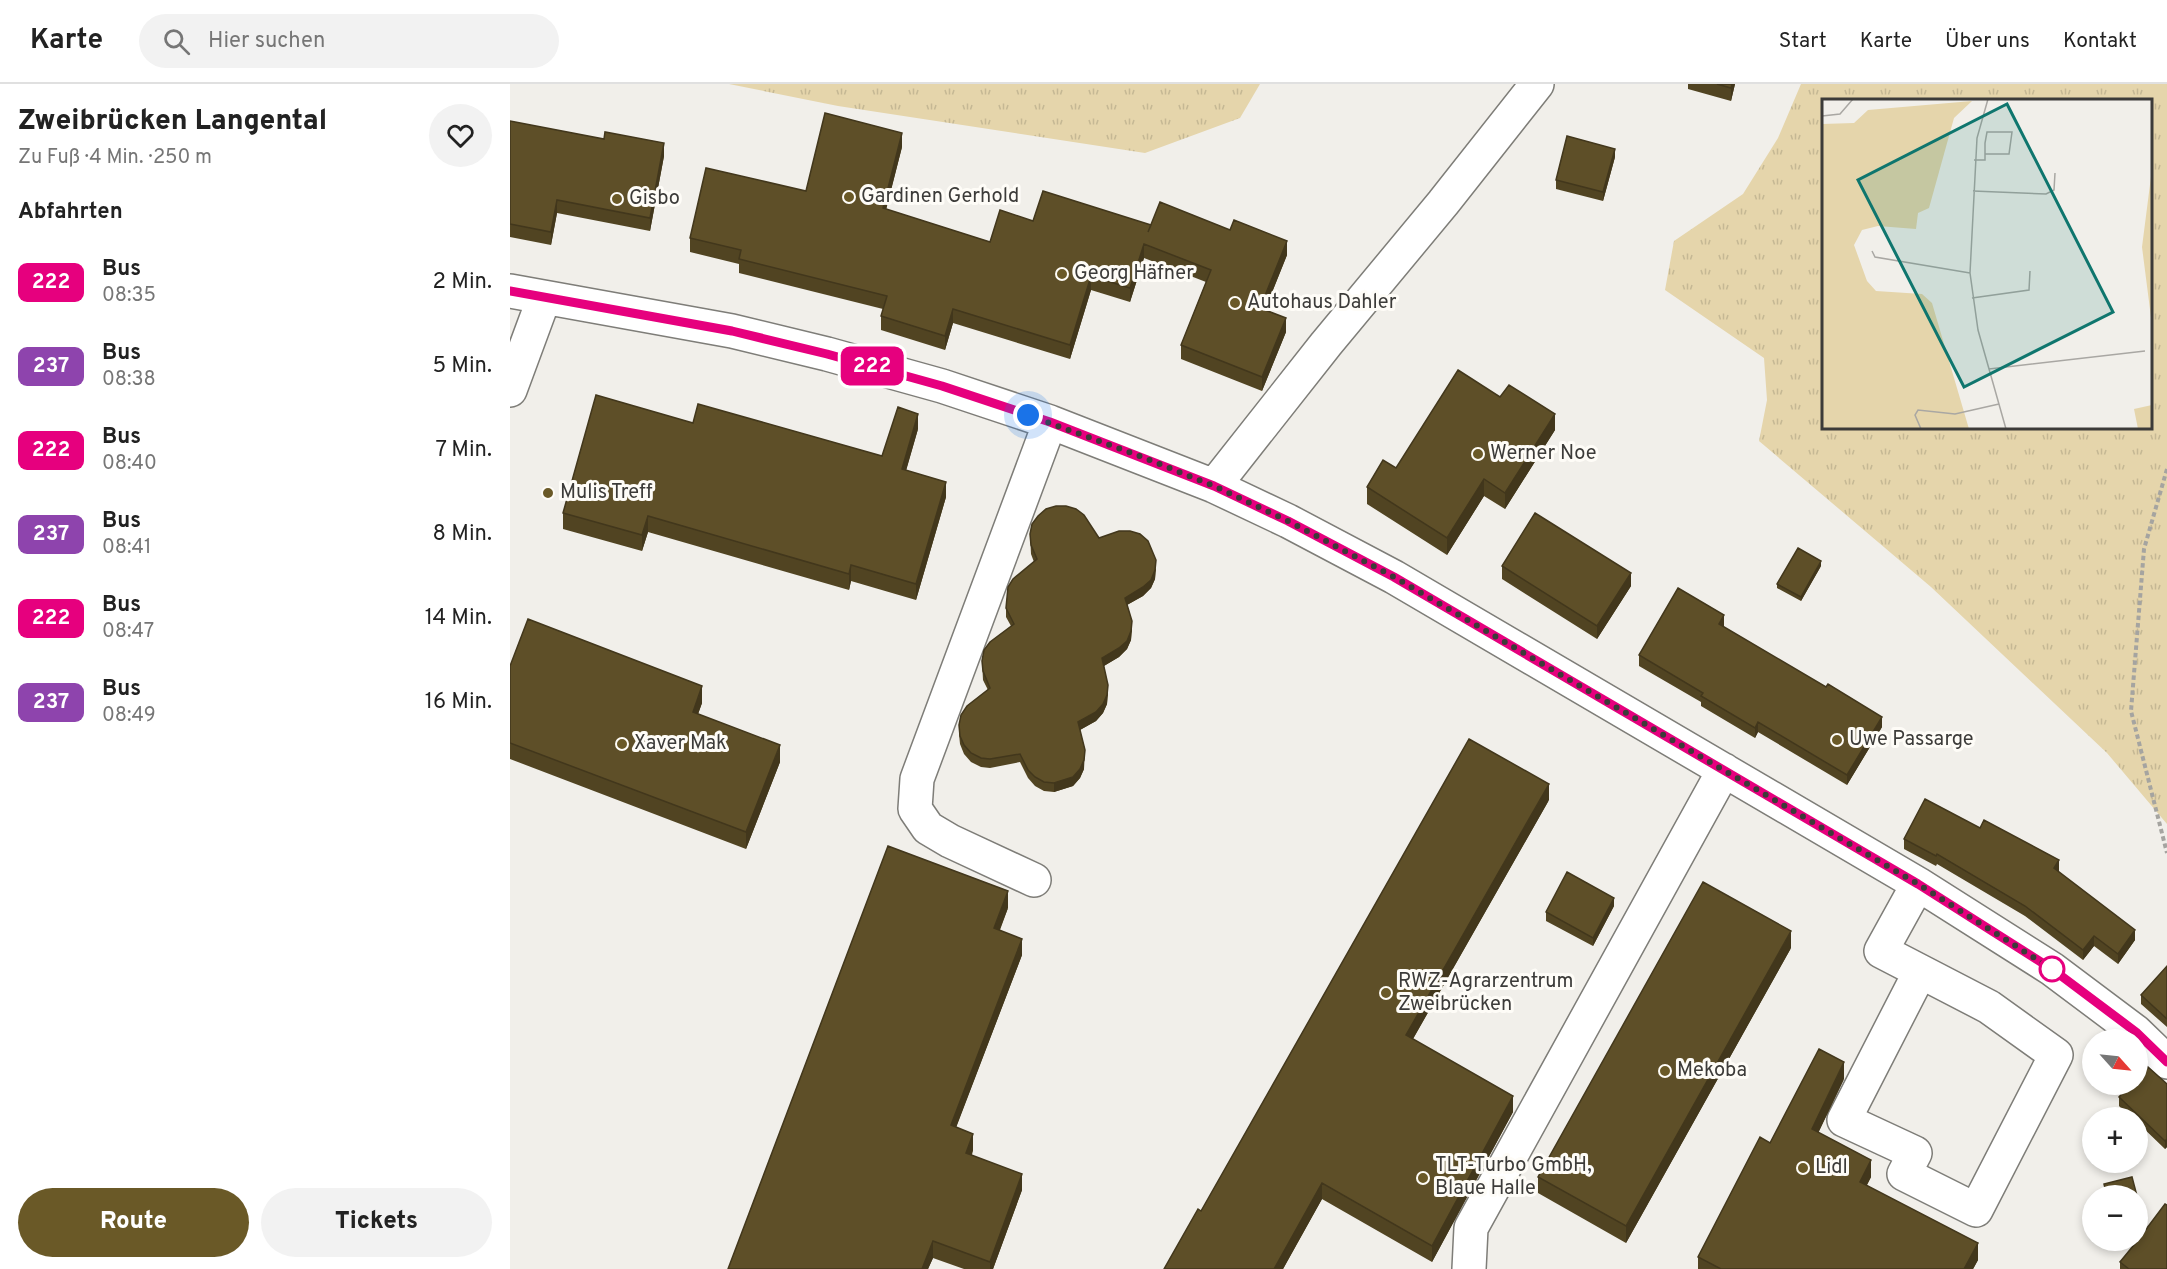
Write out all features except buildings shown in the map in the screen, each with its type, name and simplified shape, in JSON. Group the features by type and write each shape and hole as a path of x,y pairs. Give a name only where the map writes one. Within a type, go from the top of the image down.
{"street":[{"path":"1214,486 1537,84"},
{"path":"510,291 732,331 827,354 942,386 1050,422 1214,486 1288,521 1394,577 1918,884 2052,969 2136,1032 2167,1062"},
{"path":"510,390 544,298"},
{"path":"1034,880 928,828 915,809 917,779 1050,422"},
{"path":"1469,1269 1470,1228 1724,770"},
{"path":"1918,884 1881,951 1989,1007 2056,1055 1976,1210 1904,1174 1915,1153 1844,1120 1920,972"}],"path":[{"path":"2167,469 2144,549 2131,711 2167,853"}],"green space":[{"path":"729,84 1260,84 1240,118 1145,153 838,106"},
{"path":"1801,84 2167,84 2167,824 2107,753 1931,587 1759,441 1767,400 1764,358 1665,290 1674,241 1743,194 1778,138"}],"bus line":[{"name":"222","path":"510,291 732,331 827,354 942,386 1050,422 1214,486 1288,521 1394,577 1918,884 2052,969 2136,1032 2167,1062"}],"place":[{"name":"Gardinen Gerhold","path":"849,197"},
{"name":"Gisbo","path":"617,199"},
{"name":"Georg Häfner","path":"1062,274"},
{"name":"Autohaus Dahler","path":"1235,303"},
{"name":"Werner Noe","path":"1478,454"},
{"name":"Mulis Treff","path":"548,493"},
{"name":"Uwe Passarge","path":"1837,740"},
{"name":"Xaver Mak","path":"622,744"},
{"name":"RWZ-Agrarzentrum Zweibrücken","path":"1386,993"},
{"name":"Mekoba","path":"1665,1071"},
{"name":"Lidl","path":"1803,1168"},
{"name":"TLT-Turbo GmbH, Blaue Halle","path":"1423,1178"}],"route":[{"path":"1028,415 1214,486 1288,521 1394,577 1918,884 2052,969"}]}
